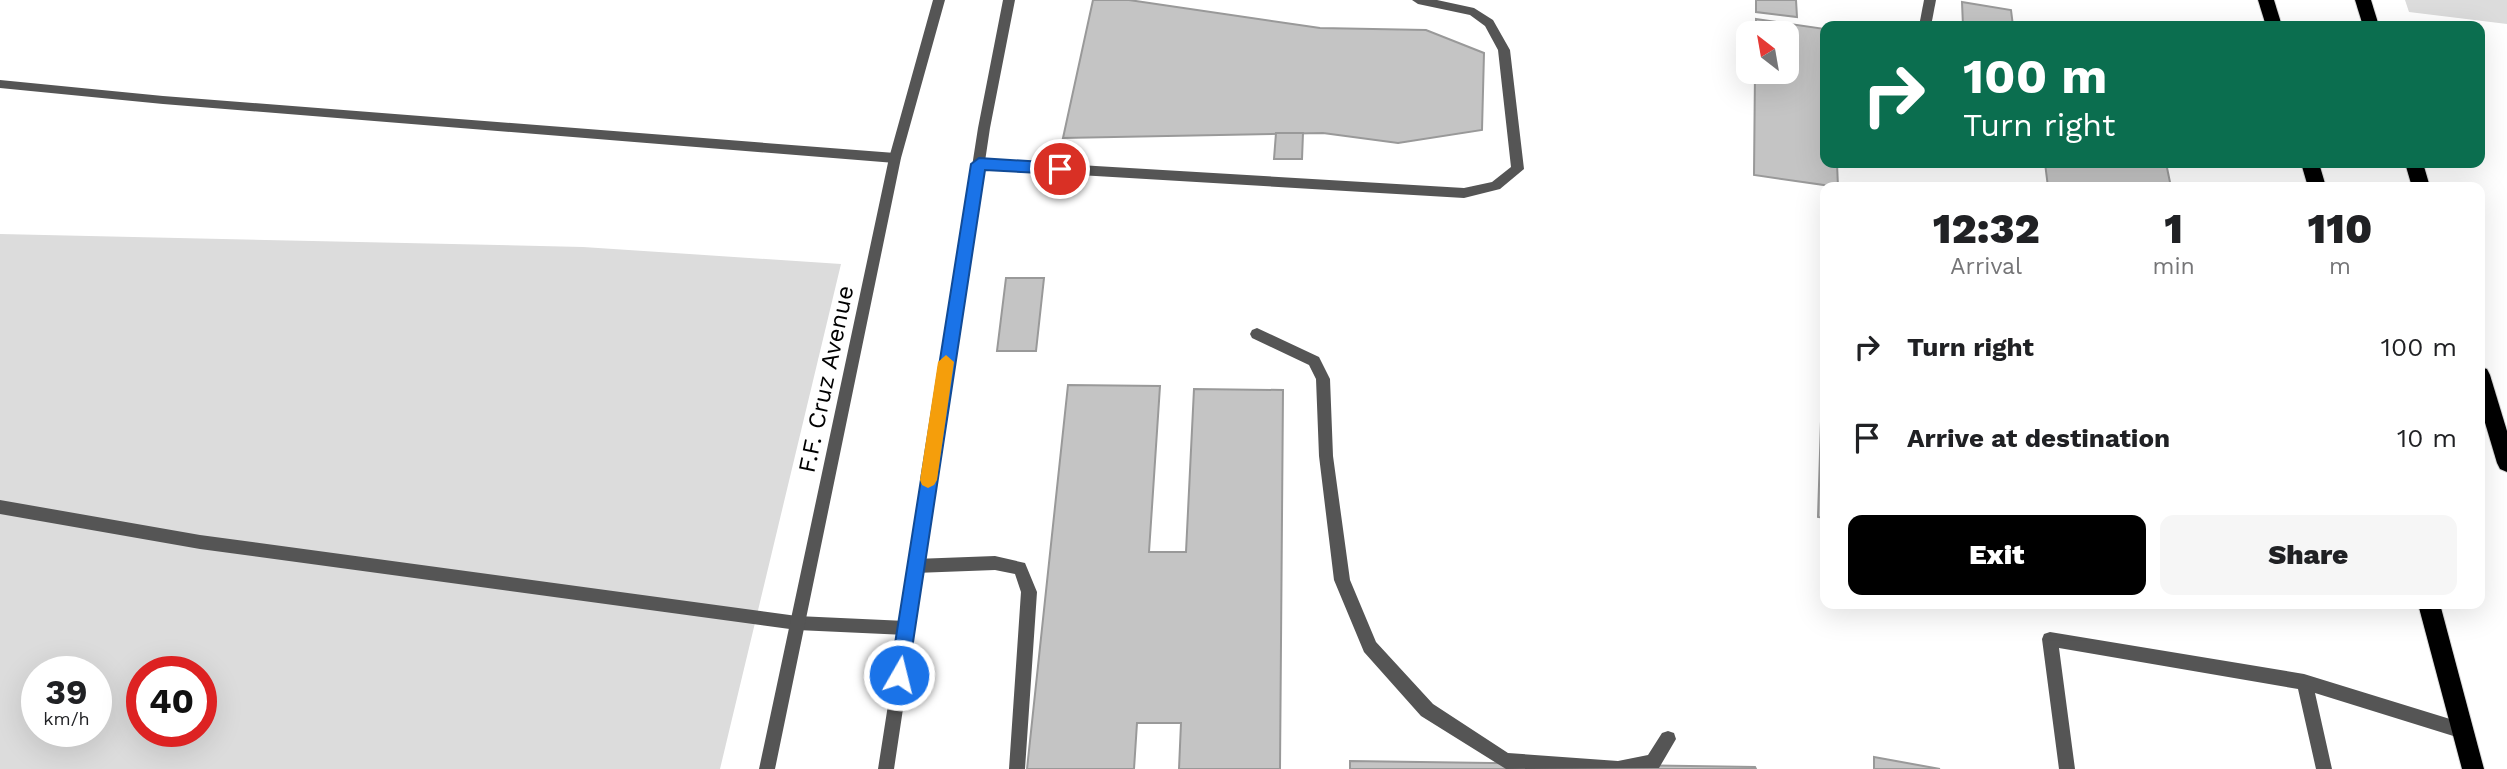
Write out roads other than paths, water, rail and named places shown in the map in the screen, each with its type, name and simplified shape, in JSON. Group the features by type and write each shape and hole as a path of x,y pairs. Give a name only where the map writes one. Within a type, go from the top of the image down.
{"highway":[{"path":"2266,0 2272,21"},
{"path":"2363,0 2369,21"},
{"path":"2485,391 2507,463"},
{"path":"2430,609 2473,769"}],"street":[{"name":"F.F. Cruz Avenue","path":"767,769 895,158 939,0"},
{"path":"886,769 915,566 979,164 1009,0"},
{"path":"979,164 1464,193 1496,186 1518,169 1504,50 1489,23 1474,12 1419,0"},
{"path":"1926,21 1930,0"},
{"path":"0,84 177,101 895,158"},
{"path":"1257,334 1314,361 1323,379 1327,467 1342,580 1370,647 1426,710 1506,761 1618,769 1653,762 1668,740"},
{"path":"0,507 200,542 797,623 906,628"},
{"path":"915,566 995,564 1020,568 1029,592 1017,769"},
{"path":"2067,769 2050,639 2304,682 2463,731"},
{"path":"2304,682 2324,769"}]}
